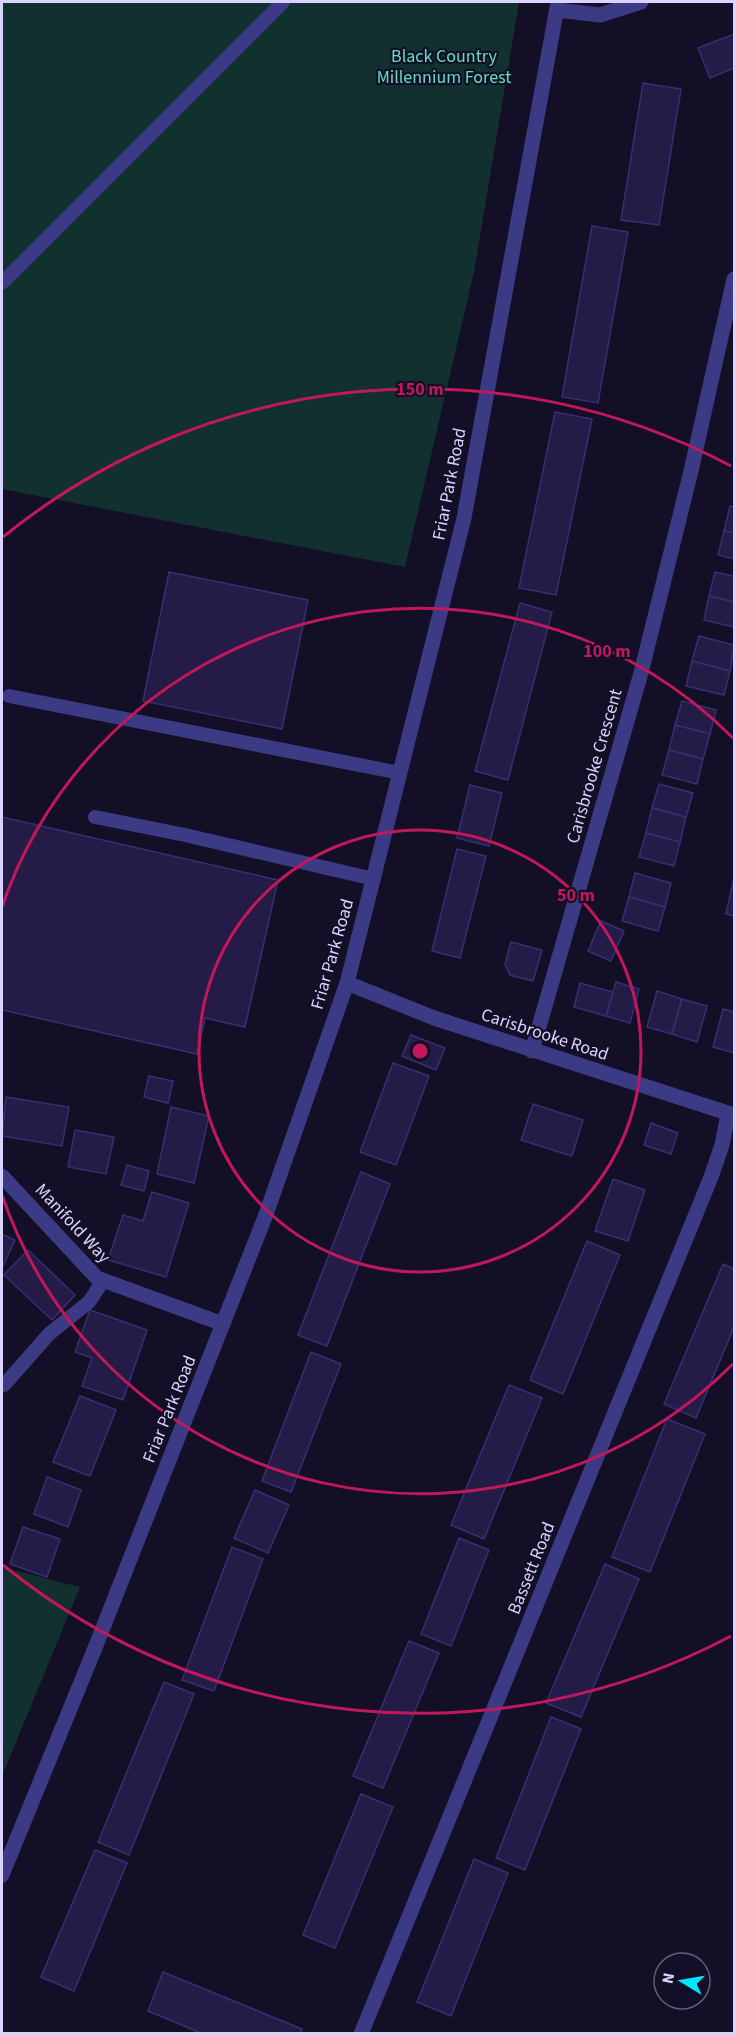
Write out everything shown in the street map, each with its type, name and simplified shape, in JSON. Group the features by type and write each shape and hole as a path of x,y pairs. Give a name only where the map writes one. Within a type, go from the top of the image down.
{"street":[{"path":"557,6 600,15 641,2"},
{"name":"Friar Park Road","path":"2,1875 95,1648 265,1217 347,983 464,518 557,6"},
{"name":"Carisbrooke Crescent","path":"532,1051 641,673 735,279"},
{"name":"Carisbrooke Road","path":"347,983 434,1018 732,1114"},
{"name":"Bassett Road","path":"361,2034 711,1177 732,1114"},
{"name":"Manifold Way","path":"2,1176 84,1267 103,1281 223,1324"}],"lane":[{"path":"2,283 283,2"},
{"path":"9,696 400,772"},
{"path":"95,817 186,835 374,879"},
{"path":"2,1385 4,1386 49,1334 89,1302 103,1281"}],"green space":[{"name":"Black Country Millennium Forest","path":"2,2 519,2 474,272 405,567 2,489"},
{"path":"2,1567 80,1587 2,1776"}],"building":[{"path":"734,34 734,68 710,78 698,48"},
{"path":"643,83 681,89 659,225 621,220"},
{"path":"592,226 628,232 598,403 562,397"},
{"path":"555,412 592,419 556,595 519,588"},
{"path":"730,506 734,507 734,533 724,531"},
{"path":"724,531 734,533 734,559 718,555"},
{"path":"169,572 308,600 282,729 143,701"},
{"path":"715,572 734,576 734,602 709,596"},
{"path":"709,596 734,602 734,627 704,620"},
{"path":"520,603 552,612 508,780 475,771"},
{"path":"699,636 734,645 730,671 692,661"},
{"path":"692,661 730,671 724,695 686,686"},
{"path":"682,701 716,710 710,734 675,725"},
{"path":"675,725 710,734 703,759 669,750"},
{"path":"669,750 703,759 697,784 662,775"},
{"path":"659,784 693,793 686,817 652,808"},
{"path":"470,785 502,793 489,846 457,838"},
{"path":"652,808 686,817 680,842 646,833"},
{"path":"2,817 278,880 245,1027 205,1018 197,1054 2,1010"},
{"path":"646,833 680,842 674,866 639,857"},
{"path":"457,849 486,856 460,958 432,951"},
{"path":"635,873 671,883 665,907 629,897"},
{"path":"734,878 734,916 726,914"},
{"path":"629,897 665,907 658,931 622,921"},
{"path":"601,921 624,931 611,961 588,951"},
{"path":"511,942 542,950 533,981 510,975 505,964"},
{"path":"616,982 639,989 630,1023 606,1016"},
{"path":"580,983 613,992 606,1016 574,1007"},
{"path":"657,991 682,999 672,1034 647,1027"},
{"path":"682,999 707,1006 697,1042 672,1034"},
{"path":"723,1009 734,1012 734,1053 713,1047"},
{"path":"411,1035 445,1048 436,1070 402,1056"},
{"path":"393,1063 429,1076 396,1165 360,1152"},
{"path":"149,1076 173,1081 168,1103 144,1097"},
{"path":"6,1097 69,1107 62,1146 2,1136"},
{"path":"533,1104 583,1120 572,1156 521,1140"},
{"path":"171,1107 209,1116 194,1183 157,1174"},
{"path":"651,1123 678,1133 671,1154 644,1145"},
{"path":"75,1130 114,1137 106,1174 68,1167"},
{"path":"127,1165 149,1171 144,1191 121,1185"},
{"path":"361,1172 390,1184 327,1346 298,1335"},
{"path":"613,1179 645,1190 628,1241 595,1231"},
{"path":"152,1192 189,1203 166,1277 108,1260 123,1215 143,1221"},
{"path":"2,1234 15,1240 2,1268"},
{"path":"587,1241 620,1255 563,1394 530,1380"},
{"path":"28,1250 75,1295 52,1320 4,1275"},
{"path":"723,1264 734,1269 734,1327 696,1418 664,1404"},
{"path":"90,1310 147,1330 123,1400 82,1386 92,1358 75,1352"},
{"path":"311,1352 341,1364 291,1492 262,1481"},
{"path":"509,1385 542,1398 484,1539 451,1525"},
{"path":"80,1396 116,1410 90,1476 53,1462"},
{"path":"667,1419 705,1434 650,1572 612,1557"},
{"path":"47,1477 81,1490 68,1527 34,1514"},
{"path":"255,1490 289,1505 268,1553 234,1538"},
{"path":"23,1527 60,1539 47,1577 10,1564"},
{"path":"459,1538 489,1550 451,1646 421,1634"},
{"path":"232,1547 263,1559 214,1691 182,1680"},
{"path":"605,1564 639,1579 581,1717 546,1703"},
{"path":"409,1641 439,1653 383,1788 353,1776"},
{"path":"164,1682 194,1694 129,1855 98,1842"},
{"path":"551,1717 581,1729 525,1870 496,1858"},
{"path":"361,1794 393,1807 335,1948 303,1935"},
{"path":"95,1850 127,1863 74,1991 41,1977"},
{"path":"474,1859 508,1873 451,2016 417,2002"},
{"path":"163,1972 302,2029 301,2034 203,2034 148,2011"}]}
